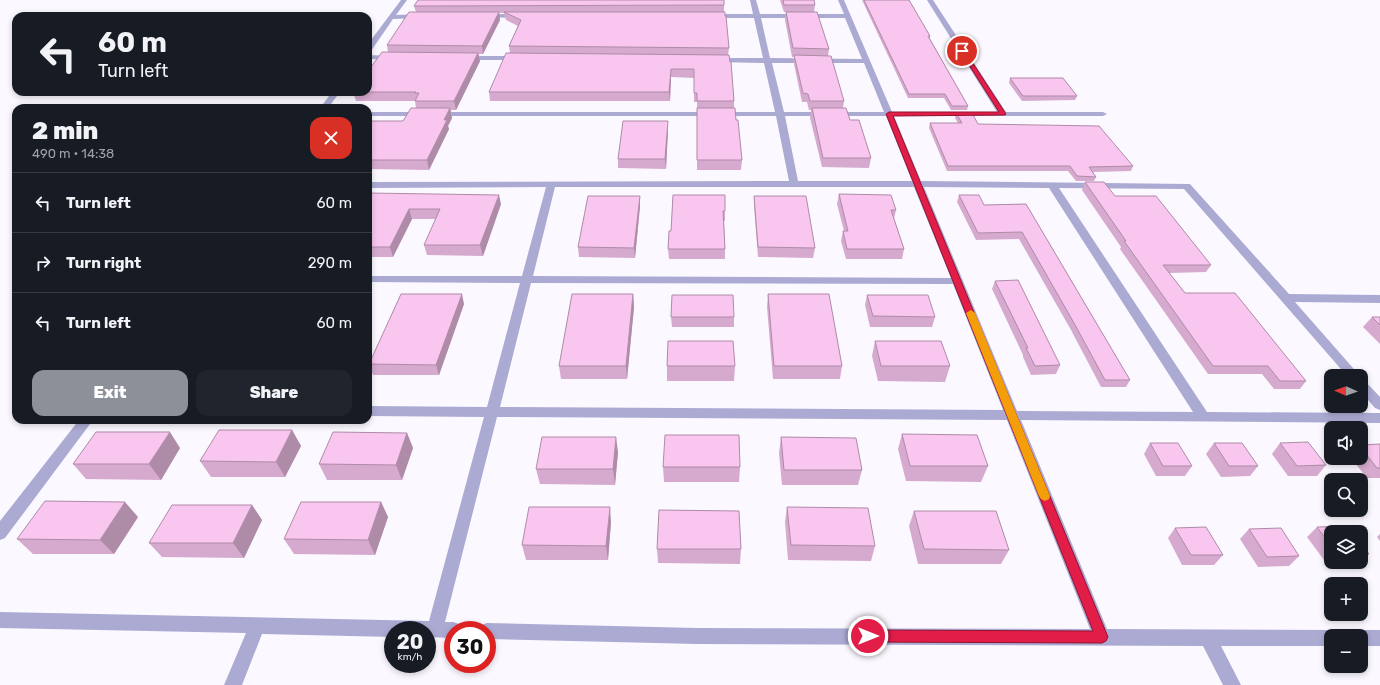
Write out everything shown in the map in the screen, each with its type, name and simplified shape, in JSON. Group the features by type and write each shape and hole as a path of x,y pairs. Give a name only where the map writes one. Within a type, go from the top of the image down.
{"street":[{"path":"372,44 404,0"},
{"path":"753,0 768,60 794,184"},
{"path":"841,0 958,281 1102,637"},
{"path":"930,0 1003,114"},
{"path":"392,16 432,16"},
{"path":"479,16 527,16"},
{"path":"701,16 848,16"},
{"path":"372,58 400,58"},
{"path":"456,58 528,58"},
{"path":"704,60 866,61"},
{"path":"372,114 1103,114"},
{"path":"372,185 918,184 1186,186 1348,369"},
{"path":"444,630 436,630 551,185"},
{"path":"1052,185 1203,417"},
{"path":"372,279 958,281"},
{"path":"1285,298 1380,299"},
{"path":"1368,392 1380,405"},
{"path":"372,411 1380,418"},
{"path":"0,533 83,424"},
{"path":"0,620 384,629"},
{"path":"233,685 257,626"},
{"path":"496,631 705,636 1324,638"},
{"path":"1207,637 1232,685"},
{"path":"1368,638 1380,638"}],"building":[{"path":"418,0 724,0 724,5 414,6"},
{"path":"783,0 814,0 815,5 784,5"},
{"path":"864,0 909,0 968,106 952,106 945,94 909,94"},
{"path":"409,12 499,12 482,46 387,45"},
{"path":"504,12 725,12 729,48 509,46 521,20"},
{"path":"786,12 817,12 829,49 793,48"},
{"path":"382,52 478,53 454,101 415,101 419,93 415,93 416,92 372,92 372,66"},
{"path":"506,53 729,55 731,62 734,101 697,101 697,93 694,93 694,69 671,69 669,92 489,92"},
{"path":"794,55 831,56 844,101 810,101 808,94 803,93"},
{"path":"1010,78 1063,78 1077,96 1023,96"},
{"path":"411,108 450,108 444,120 447,120 427,160 372,160 372,121 403,121"},
{"path":"697,108 735,108 736,120 738,120 742,160 697,160"},
{"path":"812,108 846,108 850,120 859,120 871,158 823,158"},
{"path":"956,113 972,113 978,124 1099,126 1133,166 1089,167 1096,177 1077,176 1070,166 948,166 930,123 962,123"},
{"path":"623,121 668,121 665,159 618,159"},
{"path":"1085,182 1104,182 1115,196 1156,196 1211,265 1163,265 1185,293 1235,293 1306,381 1280,381 1268,366 1213,366 1124,241 1126,241"},
{"path":"372,193 499,195 480,245 424,245 440,209 409,209 390,247 372,247"},
{"path":"839,194 891,195 896,210 891,210 904,249 847,249 843,231 848,231"},
{"path":"673,195 725,195 725,211 723,211 725,249 668,249 669,231 671,231"},
{"path":"959,195 979,195 984,205 1026,204 1130,380 1105,380 1022,232 978,233"},
{"path":"588,196 640,196 634,248 578,247"},
{"path":"754,196 806,196 815,248 758,247"},
{"path":"1018,280 1060,365 1035,366 1026,348 1028,348 995,281"},
{"path":"401,294 462,294 436,365 372,364 372,357"},
{"path":"572,294 633,294 626,366 559,366"},
{"path":"768,294 829,294 842,366 774,366"},
{"path":"672,295 733,295 734,317 671,317"},
{"path":"867,295 928,295 935,317 873,316"},
{"path":"1372,317 1380,317 1380,325"},
{"path":"668,341 733,341 735,366 667,366"},
{"path":"875,341 941,341 950,366 881,366"},
{"path":"219,430 292,430 276,462 200,461"},
{"path":"96,432 170,432 149,464 73,464"},
{"path":"333,432 407,433 396,465 319,464"},
{"path":"902,434 977,435 988,466 910,466"},
{"path":"665,435 739,435 740,467 663,467"},
{"path":"542,437 616,437 613,469 536,469"},
{"path":"781,437 856,438 862,470 784,470"},
{"path":"1308,442 1324,462 1324,465 1326,465 1297,466 1280,443"},
{"path":"1150,443 1178,443 1192,466 1163,466"},
{"path":"1214,443 1242,443 1258,466 1229,466"},
{"path":"1380,444 1380,468 1377,468 1368,457 1368,445"},
{"path":"45,501 125,502 100,540 17,539"},
{"path":"301,502 381,502 368,540 284,539"},
{"path":"172,505 252,505 233,543 149,543"},
{"path":"529,507 610,507 606,546 522,545"},
{"path":"787,507 868,508 875,546 791,545"},
{"path":"659,510 739,511 741,549 657,549"},
{"path":"914,511 996,511 1009,550 924,549"},
{"path":"1206,527 1223,555 1191,555 1175,528"},
{"path":"1317,527 1324,527 1324,536"},
{"path":"1281,528 1299,556 1267,557 1249,529"}],"slow traffic":[{"path":"971,313 1045,496"}],"route":[{"path":"868,636 1102,637 889,114 1003,114 962,51"}]}
